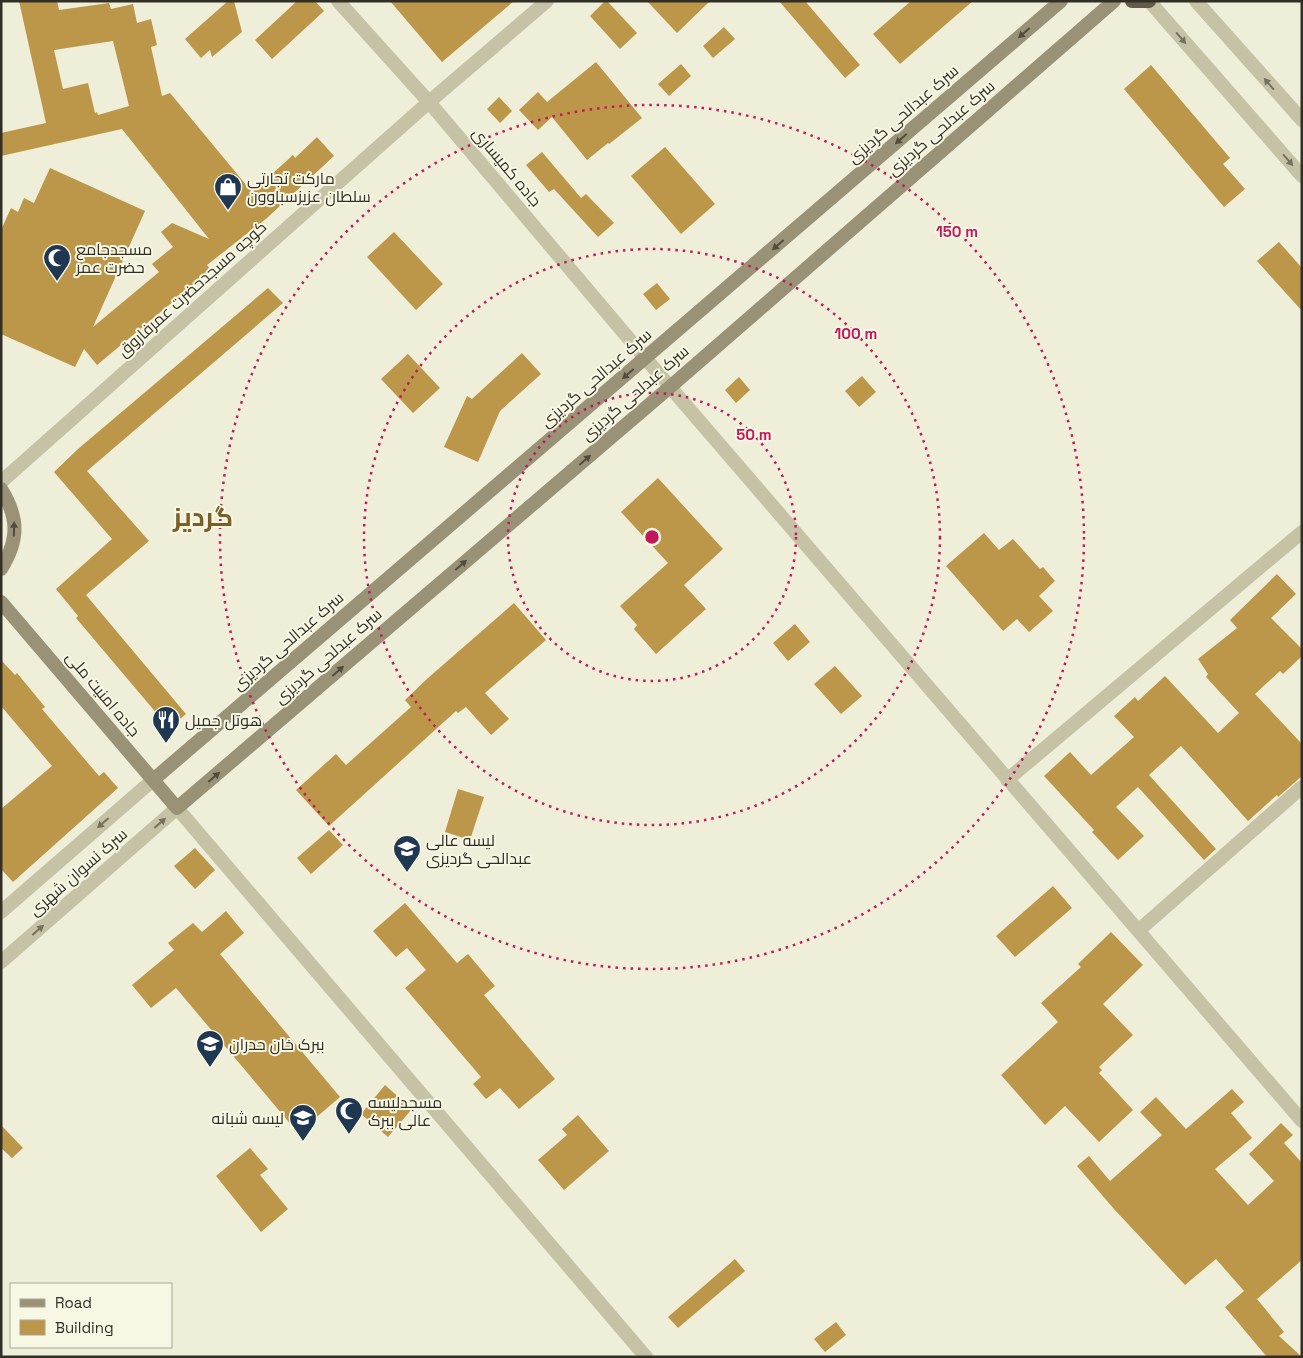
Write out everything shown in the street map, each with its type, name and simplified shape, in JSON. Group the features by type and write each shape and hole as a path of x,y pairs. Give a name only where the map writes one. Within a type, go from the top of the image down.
{"highway":[{"path":"1132,1 1149,1"}],"main road":[{"name":"سرک عبدالحی گردیزی","path":"153,780 1061,1"},
{"name":"سرک عبدلحی گردیزی","path":"177,808 670,387 1114,1"},
{"path":"1,489 11,504 16,526 12,548 1,569"},
{"name":"جاده امنیت ملی","path":"1,602 177,808"}],"street":[{"name":"جاده کمیساری","path":"338,1 429,102 646,359 1302,1122"},
{"name":"کوچه مسجدحضرت عمرفاروق","path":"1,482 429,102 547,1"},
{"path":"1149,1 1302,176"},
{"path":"1196,1 1302,120"},
{"path":"1008,780 1302,532"},
{"name":"سرک نسوان شهری","path":"1,912 153,780"},
{"path":"1138,931 1302,787"},
{"path":"177,808 646,1357"},
{"name":"سرک نسوان شهری","path":"1,962 177,808"}],"building":[{"path":"19,1 57,1 59,10 109,3 111,9 133,4 137,23 151,19 157,45 151,47 162,96 170,93 252,192 293,155 295,158 317,137 334,156 267,218 207,265 211,270 97,365 84,349 75,367 1,334 1,230 11,208 18,212 24,198 34,203 50,168 145,211 93,327 159,272 152,264 173,247 161,232 172,223 209,239 122,129 1,156 1,133 46,123","holes":["113,41 129,106 98,115 97,112 95,113 88,83 63,89 54,50"]},
{"path":"228,1 234,1 242,32 212,57 210,50 201,58 185,39"},
{"path":"297,1 315,1 324,11 272,59 255,40"},
{"path":"390,1 514,1 442,62"},
{"path":"605,1 637,33 620,49 590,16"},
{"path":"647,1 710,1 677,33"},
{"path":"779,1 805,1 860,65 845,78"},
{"path":"911,1 973,1 900,64 873,34"},
{"path":"724,27 735,39 713,58 703,46"},
{"path":"596,62 642,118 587,160 552,117 538,130 519,110 538,92 547,102"},
{"path":"681,64 691,76 669,96 658,84"},
{"path":"1151,65 1230,158 1223,164 1245,189 1224,207 1124,89"},
{"path":"499,97 512,111 500,123 487,109"},
{"path":"665,147 715,204 681,234 631,176"},
{"path":"542,152 581,198 586,194 614,223 598,237 554,189 549,192 526,165"},
{"path":"394,232 443,284 416,310 367,257"},
{"path":"1279,242 1302,268 1302,311 1257,261"},
{"path":"657,283 670,299 656,310 643,294"},
{"path":"268,288 283,303 87,471 149,541 86,595 186,714 169,728 76,618 78,616 56,589 112,539 54,472 78,449"},
{"path":"522,353 541,374 500,411 478,462 444,447 467,396 472,399"},
{"path":"408,354 440,388 413,413 381,379"},
{"path":"862,376 876,392 859,407 845,391"},
{"path":"739,377 750,390 736,403 725,390"},
{"path":"658,478 723,549 684,585 706,609 656,654 634,629 637,625 620,606 668,563 621,512"},
{"path":"984,533 999,550 1013,539 1040,569 1043,567 1055,581 1039,596 1053,611 1029,632 1017,619 1003,631 946,566"},
{"path":"1277,574 1296,594 1271,618 1302,649 1302,656 1283,674 1280,671 1255,694 1302,744 1302,776 1248,821 1181,746 1149,775 1216,849 1204,860 1138,787 1116,807 1144,836 1118,860 1092,832 1094,830 1044,776 1070,752 1091,775 1134,737 1114,716 1135,697 1138,701 1165,676 1218,733 1239,713 1206,677 1208,674 1198,659 1237,628 1230,620"},
{"path":"514,603 546,640 485,693 509,719 491,735 466,707 458,713 456,711 329,826 296,790 336,754 346,765 411,707 405,700"},
{"path":"795,624 810,642 788,661 773,643"},
{"path":"1,660 15,675 17,673 45,707 42,709 99,776 104,772 118,788 13,882 1,869 1,809 52,766 1,706"},
{"path":"835,666 862,696 841,714 814,684"},
{"path":"458,789 484,797 470,840 445,832"},
{"path":"329,830 343,845 311,874 297,858"},
{"path":"195,848 215,870 195,889 174,866"},
{"path":"1053,886 1072,908 1015,957 996,936"},
{"path":"405,903 457,963 468,954 495,986 484,995 555,1079 519,1109 500,1088 486,1099 473,1084 481,1077 405,988 426,970 407,948 396,957 373,931"},
{"path":"226,911 244,933 220,954 340,1097 298,1133 176,988 151,1008 132,985 174,950 168,943 193,923 202,932"},
{"path":"1111,932 1143,965 1103,1004 1133,1035 1099,1067 1102,1070 1099,1073 1133,1110 1099,1142 1065,1106 1045,1125 1001,1075 1058,1022 1041,1003 1081,967 1078,964"},
{"path":"385,1085 412,1109 388,1137 361,1114"},
{"path":"1232,1089 1244,1102 1231,1113 1252,1138 1215,1169 1248,1205 1274,1181 1249,1154 1281,1123 1293,1135 1284,1143 1302,1163 1302,1260 1257,1299 1284,1332 1279,1336 1302,1357 1267,1357 1225,1307 1244,1291 1216,1259 1185,1285 1077,1166 1089,1156 1110,1181 1162,1135 1140,1112 1156,1097 1186,1129"},
{"path":"578,1115 609,1151 564,1190 538,1160 567,1135 562,1129"},
{"path":"1,1125 23,1148 12,1158 1,1148"},
{"path":"250,1148 268,1169 260,1175 288,1209 261,1232 216,1176"},
{"path":"735,1259 745,1271 678,1328 668,1317"},
{"path":"836,1322 846,1335 825,1352 814,1339"}],"place":[{"name":"مارکت تجارتی سلطان عزیزسباوون","path":"228,211"},
{"name":"مسجدجامع حضرت عمر","path":"57,282"},
{"name":"هوتل جمیل","path":"166,744"},
{"name":"لیسه عالی عبدالحی گردیزی","path":"407,873"},
{"name":"ببرک خان حدران","path":"210,1068"},
{"name":"مسجدلیسه عالی ببرک","path":"349,1135"},
{"name":"لیسه شبانه","path":"303,1142"}],"district":[{"name":"گردیز","path":"203,517"}]}
